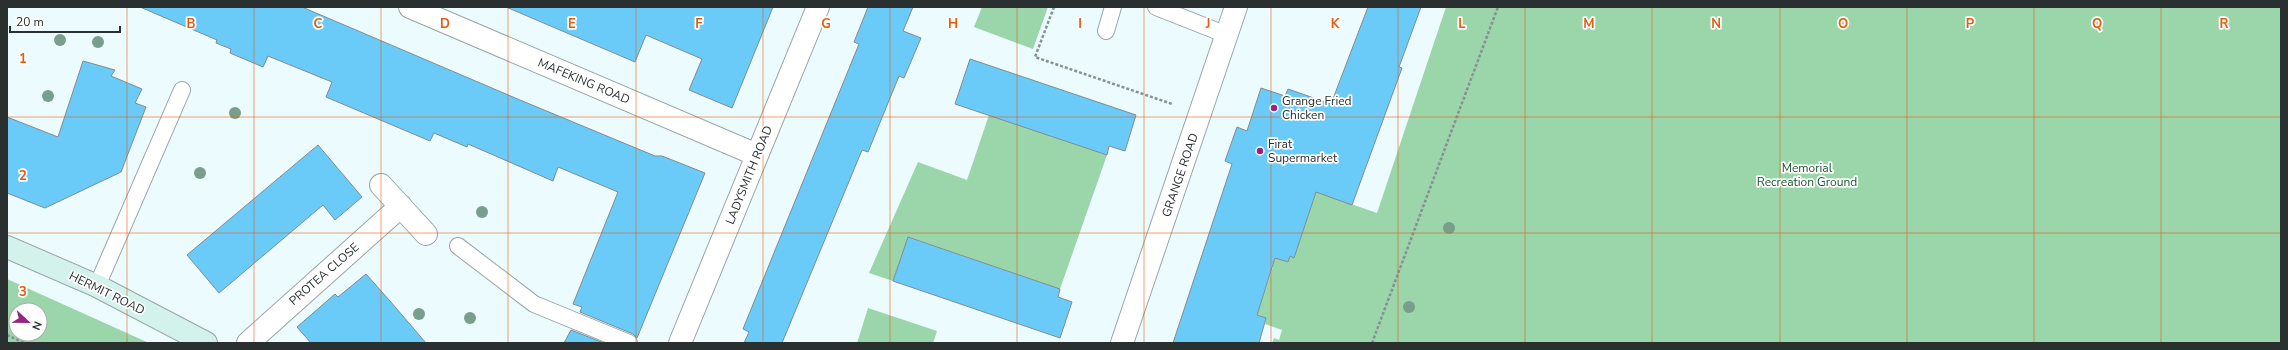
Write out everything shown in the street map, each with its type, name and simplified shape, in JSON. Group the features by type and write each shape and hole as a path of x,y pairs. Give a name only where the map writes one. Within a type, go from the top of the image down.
{"street":[{"name":"MAFEKING ROAD","path":"410,7 757,155"},
{"name":"LADYSMITH ROAD","path":"680,343 818,7"},
{"name":"GRANGE ROAD","path":"1122,343 1236,7"},
{"path":"381,184 426,234"},
{"name":"PROTEA CLOSE","path":"248,343 402,206"},
{"name":"HERMIT ROAD","path":"7,247 97,286 206,343"}],"lane":[{"path":"1106,31 1113,7"},
{"path":"1156,7 1227,35"},
{"path":"97,286 182,90"},
{"path":"458,246 534,304 629,343"}],"path":[{"path":"1054,7 1035,57 1200,114"},
{"path":"1372,343 1498,7"},
{"path":"7,335 24,343"}],"green space":[{"path":"982,7 1048,7 1033,49 974,27"},
{"name":"Memorial Recreation Ground","path":"1446,7 2281,7 2281,343 1272,343 1274,338 1279,340 1282,330 1265,324 1266,318 1232,306 1262,299 1273,267 1248,258 1252,250 1288,262 1290,256 1294,257 1300,240 1283,234 1299,186 1377,213"},
{"path":"989,115 1107,155 1060,289 909,237 893,281 869,273 918,162 967,180"},
{"path":"7,279 149,343 7,343"},
{"path":"868,308 937,331 933,343 857,343"}],"building":[{"path":"140,7 302,7 655,156 662,156 705,173 637,338 633,334 580,312 582,307 573,304 618,192 558,167 553,181 468,144 467,147 434,133 430,141 326,97 332,82 268,56 263,67 230,53 231,49 216,43 217,40"},
{"path":"506,7 773,7 732,108 689,90 702,59 646,35 635,62"},
{"path":"868,7 913,7 903,31 921,38 904,78 899,76 868,152 862,150 782,343 744,343 749,332 743,329 859,44 854,42"},
{"path":"1368,7 1421,7 1399,67 1402,68 1352,205 1316,192 1294,258 1290,256 1288,262 1275,258 1257,315 1266,318 1259,343 1173,343 1232,164 1225,161 1237,127 1247,131 1261,88 1285,96 1288,89 1331,104"},
{"path":"970,59 1136,115 1125,151 1109,146 1107,155 955,104"},
{"path":"83,61 115,70 111,76 142,89 135,103 146,107 121,172 45,208 7,193 7,117 58,137"},
{"path":"318,145 362,197 335,220 323,205 219,293 187,255"},
{"path":"908,237 1060,289 1058,297 1072,302 1060,338 893,281"},
{"path":"366,274 426,343 311,343 297,327 335,294 338,297"},
{"path":"571,330 604,343 564,343"}],"place":[{"name":"Grange Fried Chicken","path":"1274,108"},
{"name":"Firat Supermarket","path":"1260,151"}]}
